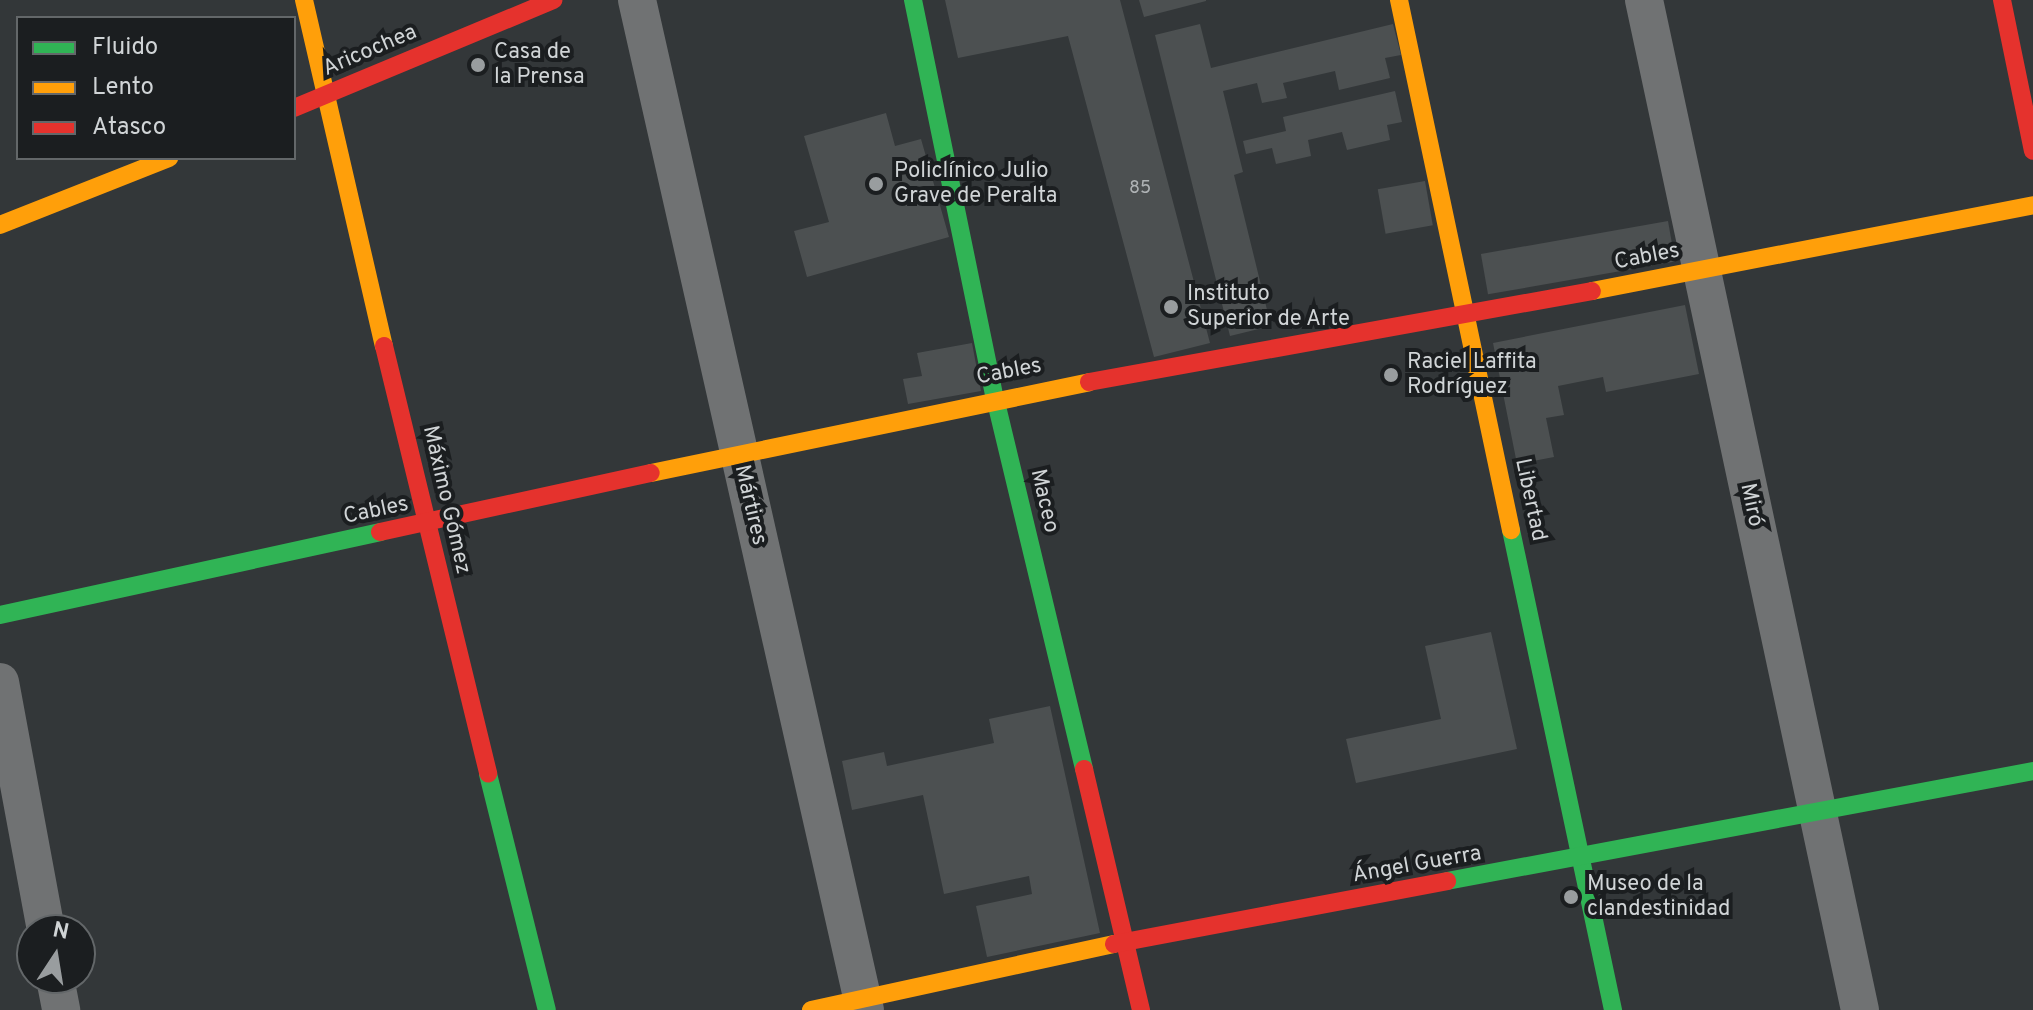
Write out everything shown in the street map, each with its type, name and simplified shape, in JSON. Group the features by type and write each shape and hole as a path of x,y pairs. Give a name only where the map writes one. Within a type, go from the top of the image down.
{"main road":[{"name":"Máximo Gómez","path":"304,0 426,525 547,1010"},
{"name":"Aricochea","path":"296,107 553,0"},
{"name":"Maceo","path":"913,0 995,398 1141,1010"},
{"name":"Libertad","path":"1399,0 1613,1010"},
{"path":"2002,0 2033,151"},
{"path":"0,225 164,160"},
{"name":"Cables","path":"0,615 426,525 995,398 1466,316 2033,205"},
{"name":"Ángel Guerra","path":"811,1010 864,1005 1125,942 1581,859 2033,771"}],"street":[{"name":"Mártires","path":"637,0 864,1005"},
{"name":"Miró","path":"1644,0 1860,1010"},
{"path":"0,682 43,914"}],"building":[{"path":"945,0 1120,0 1210,343 1154,357 1068,36 958,58"},
{"path":"1139,0 1206,0 1206,1 1144,17"},
{"path":"1200,24 1211,68 1393,24 1401,55 1385,58 1390,78 1339,90 1335,71 1283,83 1287,98 1262,103 1257,83 1223,91 1243,172 1234,175 1271,326 1230,336 1155,35"},
{"path":"1395,91 1402,122 1387,125 1390,140 1347,150 1342,132 1308,140 1311,156 1276,164 1272,148 1246,154 1243,141 1286,131 1283,117"},
{"name":"Policlínico Julio Grave de Peralta","path":"886,113 895,146 921,139 949,237 807,277 794,231 829,222 804,136"},
{"path":"1425,181 1433,225 1386,234 1378,189"},
{"path":"1668,221 1675,261 1488,294 1481,254"},
{"path":"1685,305 1699,374 1606,392 1603,377 1558,386 1564,415 1546,418 1554,457 1517,464 1493,343"},
{"path":"972,343 981,391 908,404 903,379 922,376 917,353"},
{"path":"1491,632 1517,749 1356,783 1346,739 1441,719 1425,646"},
{"path":"1050,706 1100,933 987,957 976,906 1032,894 1029,876 944,894 923,795 852,810 842,761 884,752 887,766 994,743 989,719"}],"traffic: fast":[{"path":"913,0 995,398 1084,769"},
{"path":"1511,530 1613,1010"},
{"path":"0,615 380,532"},
{"path":"1447,881 2033,771"},
{"path":"488,774 547,1010"}],"traffic: slow":[{"path":"304,0 384,346"},
{"path":"1399,0 1511,530"},
{"path":"0,225 164,160"},
{"path":"1592,291 2033,205"},
{"path":"651,473 1089,382"},
{"path":"811,1010 1114,944"}],"traffic: jam":[{"path":"296,107 553,0"},
{"path":"2002,0 2033,151"},
{"path":"1089,382 1592,291"},
{"path":"384,346 488,774"},
{"path":"380,532 651,473"},
{"path":"1084,769 1141,1010"},
{"path":"1114,944 1447,881"}],"place":[{"name":"Casa de la Prensa","path":"478,65"},
{"name":"Policlínico Julio Grave de Peralta","path":"876,184"},
{"name":"Instituto Superior de Arte","path":"1171,307"},
{"name":"Raciel Laffita Rodríguez","path":"1391,375"},
{"name":"Museo de la clandestinidad","path":"1571,897"}]}
